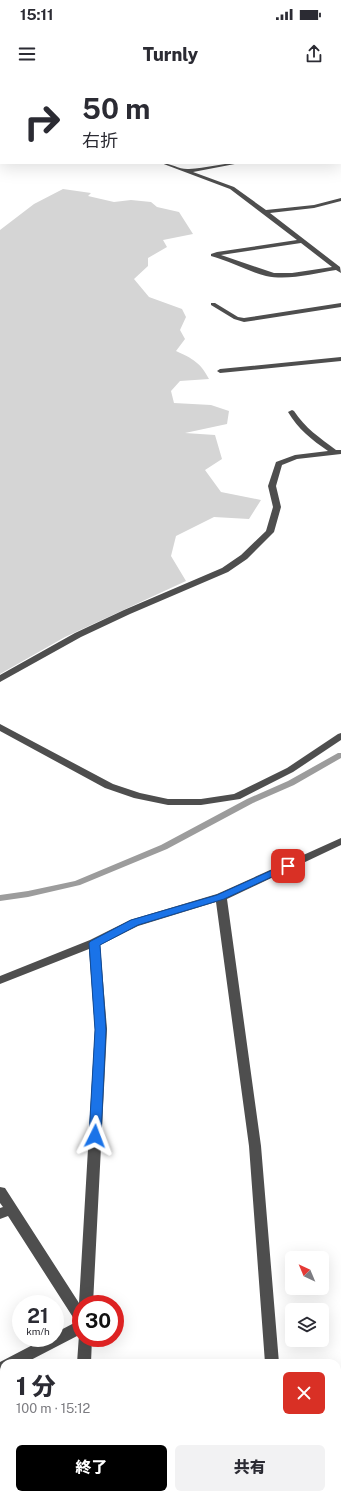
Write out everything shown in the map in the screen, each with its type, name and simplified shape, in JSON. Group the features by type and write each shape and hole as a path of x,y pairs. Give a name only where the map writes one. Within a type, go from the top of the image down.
{"street":[{"path":"167,164 226,185 266,212 339,269"},
{"path":"187,171 219,164"},
{"path":"266,212 321,205 340,199"},
{"path":"302,241 213,254 269,275 297,274 339,269"},
{"path":"213,304 236,318 244,320 341,305"},
{"path":"220,371 341,359"},
{"path":"292,412 295,420 305,429 338,452"},
{"path":"0,679 78,635 127,612 225,570 244,558 270,532 277,507 272,486 279,464 295,457 338,452"},
{"path":"0,727 109,786 138,796 168,802 201,802 236,797 290,770 341,736"},
{"path":"0,980 94,943 134,923 221,897 341,841"},
{"path":"221,897 255,1146 272,1359"},
{"path":"86,1295 100,1030 94,943"},
{"path":"0,1192 5,1212 72,1305"},
{"path":"19,1359 72,1332"},
{"path":"84,1359 85,1347"}],"shaded area":[{"path":"63,189 91,193 88,196 114,202 131,200 151,202 157,207 179,212 193,234 163,240 167,247 148,258 148,266 134,279 149,297 182,309 186,317 180,330 185,339 176,351 196,362 209,379 180,381 171,391 174,403 211,405 229,411 227,424 185,433 215,435 222,459 205,470 221,492 261,500 249,519 214,517 176,536 171,556 186,581 65,637 0,674 0,230 34,204"}],"waterway":[{"path":"0,898 28,894 77,883 164,847 250,801 291,783 341,755"}],"route":[{"path":"95,1136 100,1030 94,943 134,923 221,897 288,866"}]}
